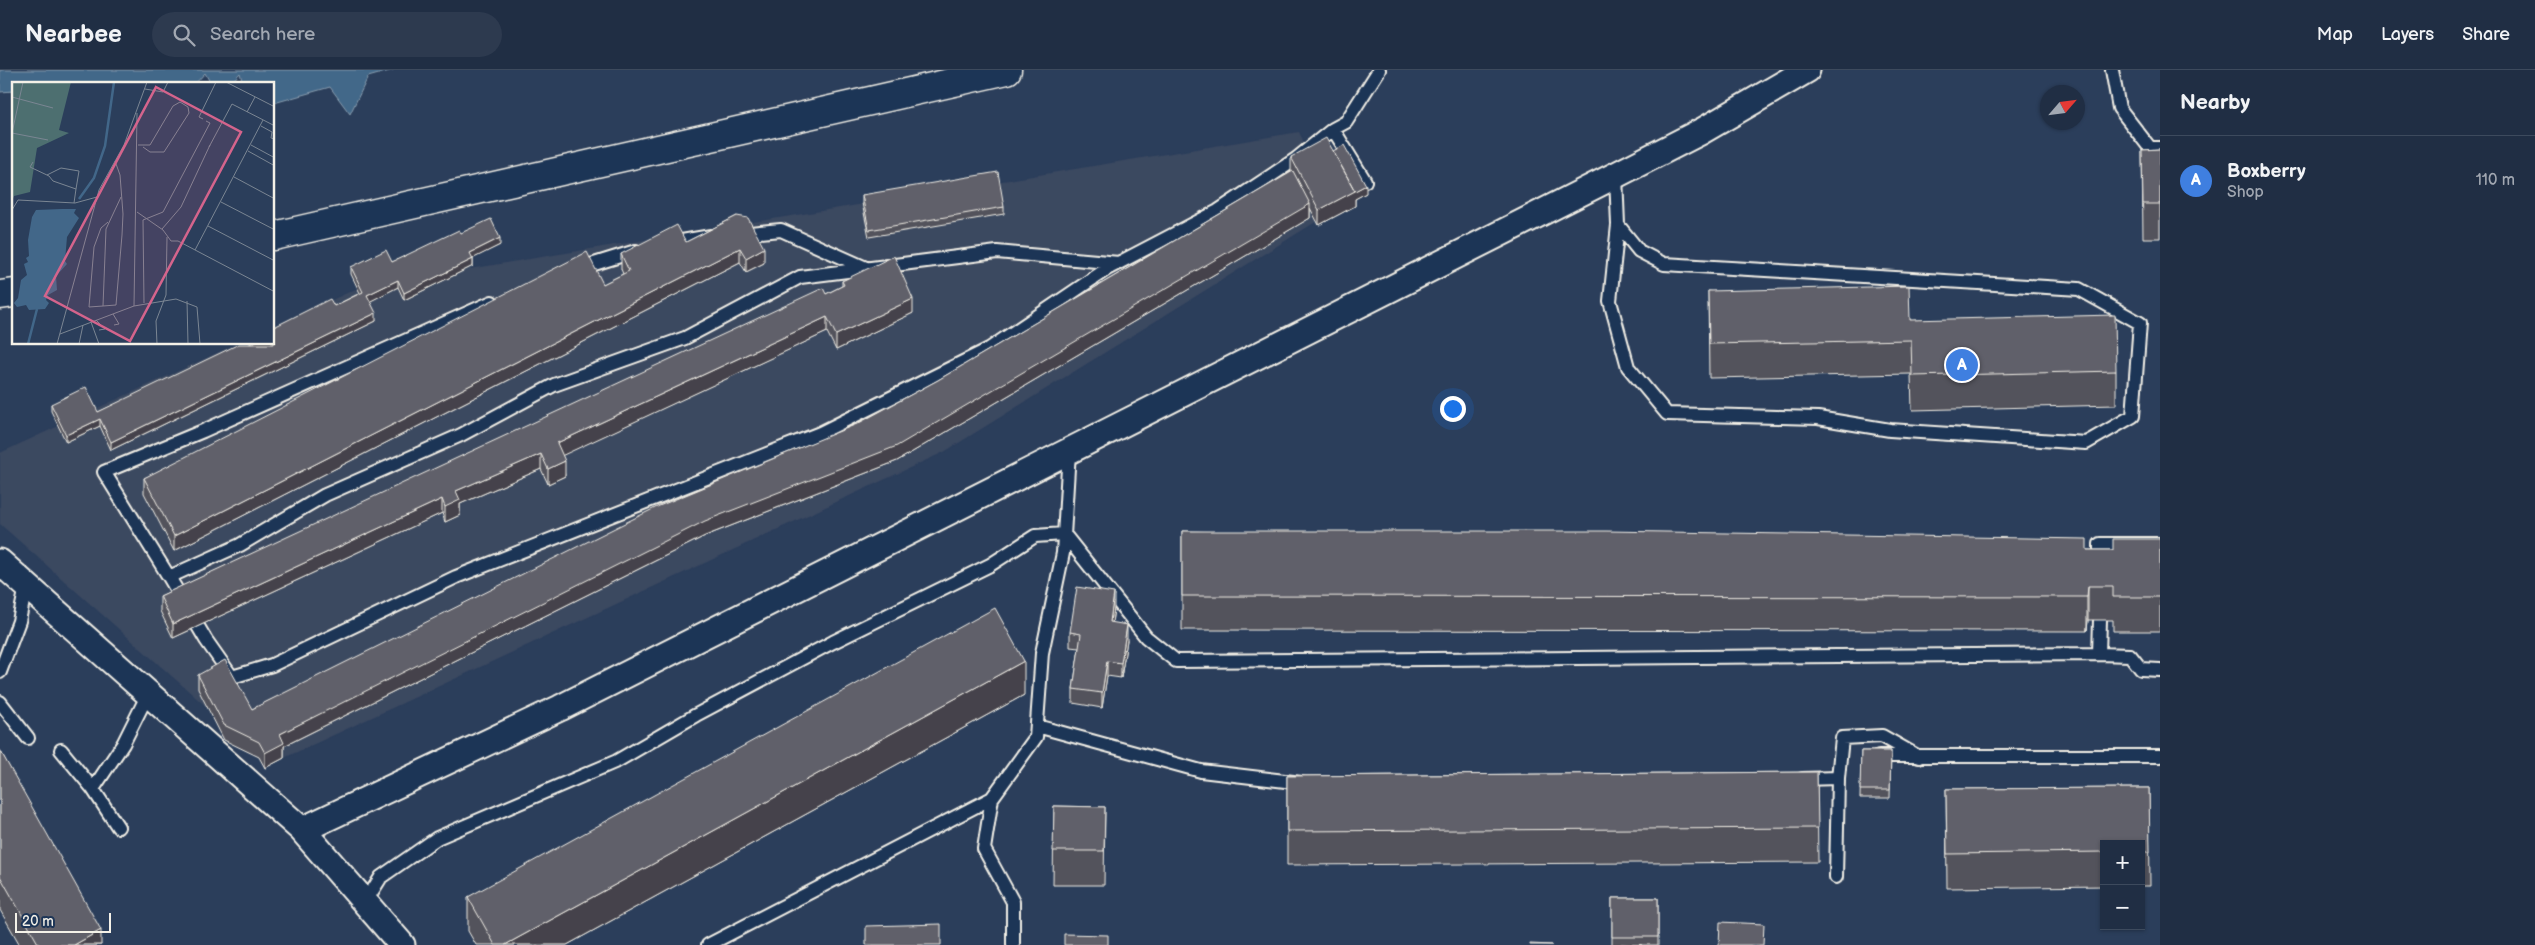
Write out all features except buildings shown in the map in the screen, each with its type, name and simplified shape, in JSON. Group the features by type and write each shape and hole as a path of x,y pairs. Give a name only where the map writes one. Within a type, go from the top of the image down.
{"main road":[{"path":"275,236 1007,70"}],"street":[{"path":"302,830 560,708 1616,175 1702,131 1807,70"},
{"path":"0,562 302,830 366,901 402,945"}],"lane":[{"path":"502,298 203,431 104,472 206,640 232,678 272,664 456,577 820,433 989,349 1119,263 1218,211 1296,160 1333,129 1346,122 1379,70"},
{"path":"2112,70 2119,108 2150,148 2160,148"},
{"path":"1333,129 1365,181"},
{"path":"1616,175 1618,225 1610,301 1628,367 1667,414 1818,418 1890,430 2086,443 2133,416 2140,323 2079,288 1664,264 1639,251 1618,225"},
{"path":"563,274 607,258 688,238 781,230 867,268"},
{"path":"169,577 240,545 325,494 461,435 554,385 685,338 800,277 997,252 1119,263"},
{"path":"708,945 992,798 1036,737 1042,653 1063,553 1069,451"},
{"path":"1064,534 1146,637 1176,661 2099,654 2130,656 2141,669 2160,670"},
{"path":"366,901 381,877 437,838 617,761 696,715 825,646 990,565 1035,536 1064,534"},
{"path":"2100,576 2100,544 2160,544"},
{"path":"0,672 19,621 26,586"},
{"path":"2099,654 2100,620"},
{"path":"93,789 123,744 148,694"},
{"path":"0,702 28,738"},
{"path":"1037,726 1201,771 1295,784 1315,783"},
{"path":"1836,877 1838,778 1842,738 1882,736 1918,756"},
{"path":"61,750 93,789 118,827"},
{"path":"1879,756 2160,756"},
{"path":"1790,780 1838,778"},
{"path":"992,798 984,849 1014,902 1013,945"}],"shaded area":[{"path":"0,70 393,70 368,77 350,114 330,87 275,103 275,82 242,82 240,73 232,82 210,82 205,73 197,82 12,82 12,91 0,92"},
{"path":"1299,132 1335,210 944,452 271,764 0,524 0,453 235,345 275,345 275,327 360,287"}],"place":[{"name":"Boxberry","path":"1962,365"}]}
